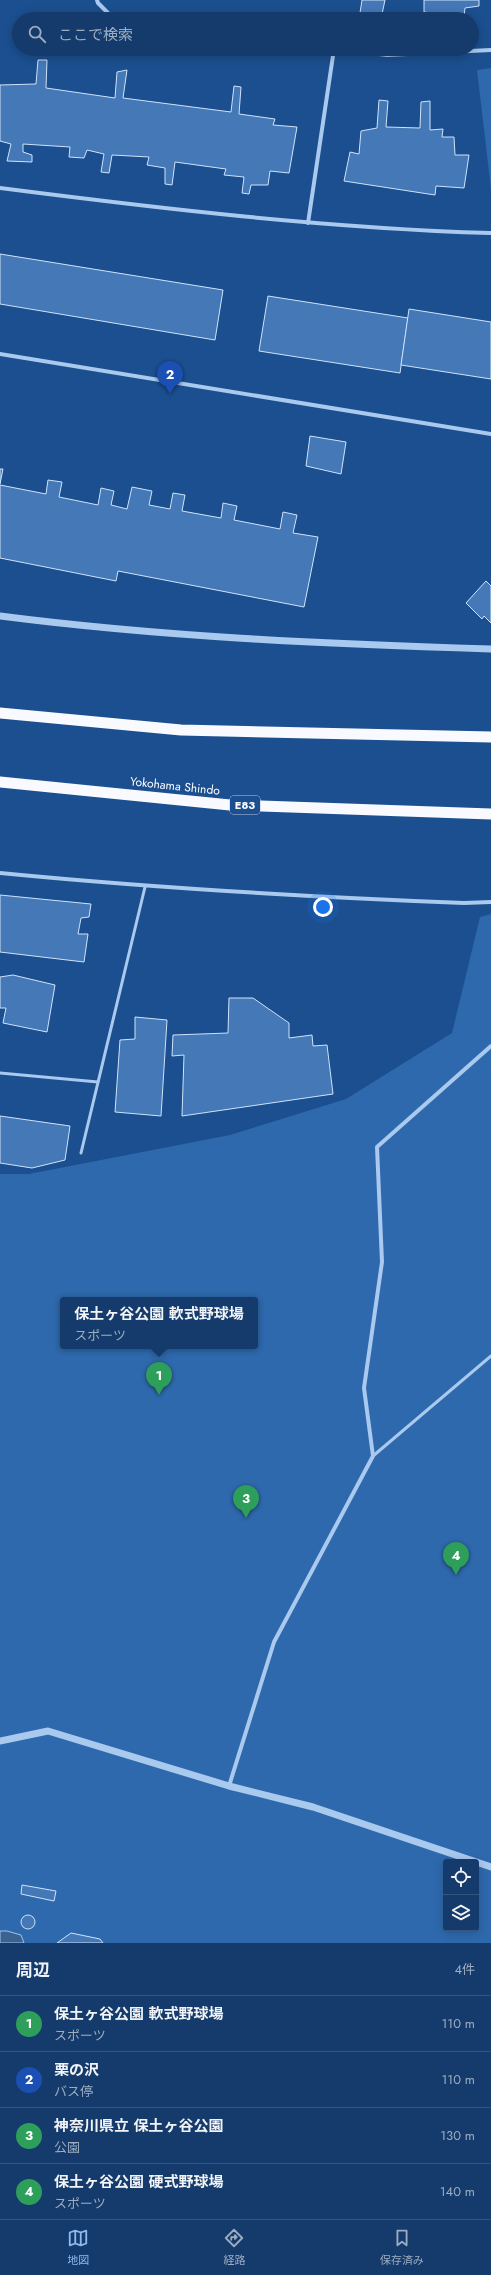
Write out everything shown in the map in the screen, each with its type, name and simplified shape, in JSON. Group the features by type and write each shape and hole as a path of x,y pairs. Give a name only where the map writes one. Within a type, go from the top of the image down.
{"highway":[{"path":"0,713 181,730 491,737"},
{"name":"Yokohama Shindo","path":"0,782 230,805 491,814"}],"street":[{"path":"97,0 107,12"},
{"path":"479,51 491,50"},
{"path":"308,223 333,56"},
{"path":"0,188 222,216 308,223 491,233"},
{"path":"0,354 491,434"},
{"path":"0,616 79,626 253,639 491,649"},
{"path":"0,873 145,887 288,896 464,903 491,902"},
{"path":"229,1786 274,1642 373,1456 364,1388 382,1262 377,1147 491,1046"},
{"path":"0,1741 48,1731 229,1786 313,1807 491,1867"}],"lane":[{"path":"81,1153 145,887"},
{"path":"0,1073 98,1082"},
{"path":"373,1456 491,1356"}],"shaded area":[{"path":"491,68 491,189 477,70"},
{"path":"491,914 491,1943 0,1943 0,1174 29,1174 230,1135 346,1099 452,1033 480,917"},
{"path":"0,1931 7,1931 21,1935 24,1943 0,1943"}],"building":[{"path":"362,0 385,0 382,12 360,12"},
{"path":"424,0 479,0 479,6 465,8 465,12 424,12"},
{"path":"38,60 47,60 46,88 115,98 117,72 127,70 123,98 231,112 234,86 241,87 239,114 275,119 273,125 297,127 289,173 270,171 268,185 251,185 249,194 242,193 244,177 224,175 226,169 175,162 172,185 165,184 165,168 147,165 149,157 112,155 109,173 101,172 104,154 87,150 84,158 69,157 70,147 23,144 23,152 32,155 32,162 7,161 11,144 0,141 0,85 36,84"},
{"path":"379,100 388,101 386,127 420,128 421,102 430,101 430,130 443,129 442,137 454,137 455,155 469,155 464,188 436,186 435,195 344,181 350,152 359,154 361,131 377,128"},
{"path":"0,254 223,290 215,340 0,304"},
{"path":"268,296 408,318 400,373 259,351"},
{"path":"409,309 491,322 491,379 401,365"},
{"path":"310,436 346,442 341,474 306,466"},
{"path":"0,469 3,469 0,484"},
{"path":"48,480 62,482 59,497 98,505 101,488 114,491 111,505 127,509 132,487 152,491 149,505 170,509 173,493 185,495 182,511 221,518 223,503 237,506 234,520 280,529 283,512 297,515 293,533 318,537 304,607 118,571 116,581 0,558 0,485 46,494"},
{"path":"486,581 491,586 491,623 484,616 482,619 466,603"},
{"path":"0,895 91,904 89,917 81,918 78,934 88,934 84,962 0,952"},
{"path":"13,975 55,985 47,1032 3,1023 6,1008 0,1008 0,977"},
{"path":"229,998 253,998 289,1023 289,1038 312,1035 313,1046 327,1045 333,1094 182,1116 184,1055 172,1056 173,1035 228,1033"},
{"path":"135,1017 167,1020 161,1116 115,1112 120,1040 135,1039"},
{"path":"0,1116 70,1126 65,1160 32,1168 0,1163"},
{"path":"22,1885 56,1891 54,1901 21,1894"},
{"path":"28,1915 33,1917 35,1922 33,1927 28,1929 23,1927 21,1922 23,1917"},
{"path":"71,1933 100,1939 103,1943 57,1943"}],"place":[{"name":"栗の沢","path":"170,394"},
{"name":"保土ヶ谷公園 軟式野球場","path":"159,1395"},
{"name":"神奈川県立 保土ヶ谷公園","path":"246,1518"},
{"name":"保土ヶ谷公園 硬式野球場","path":"456,1575"}]}
